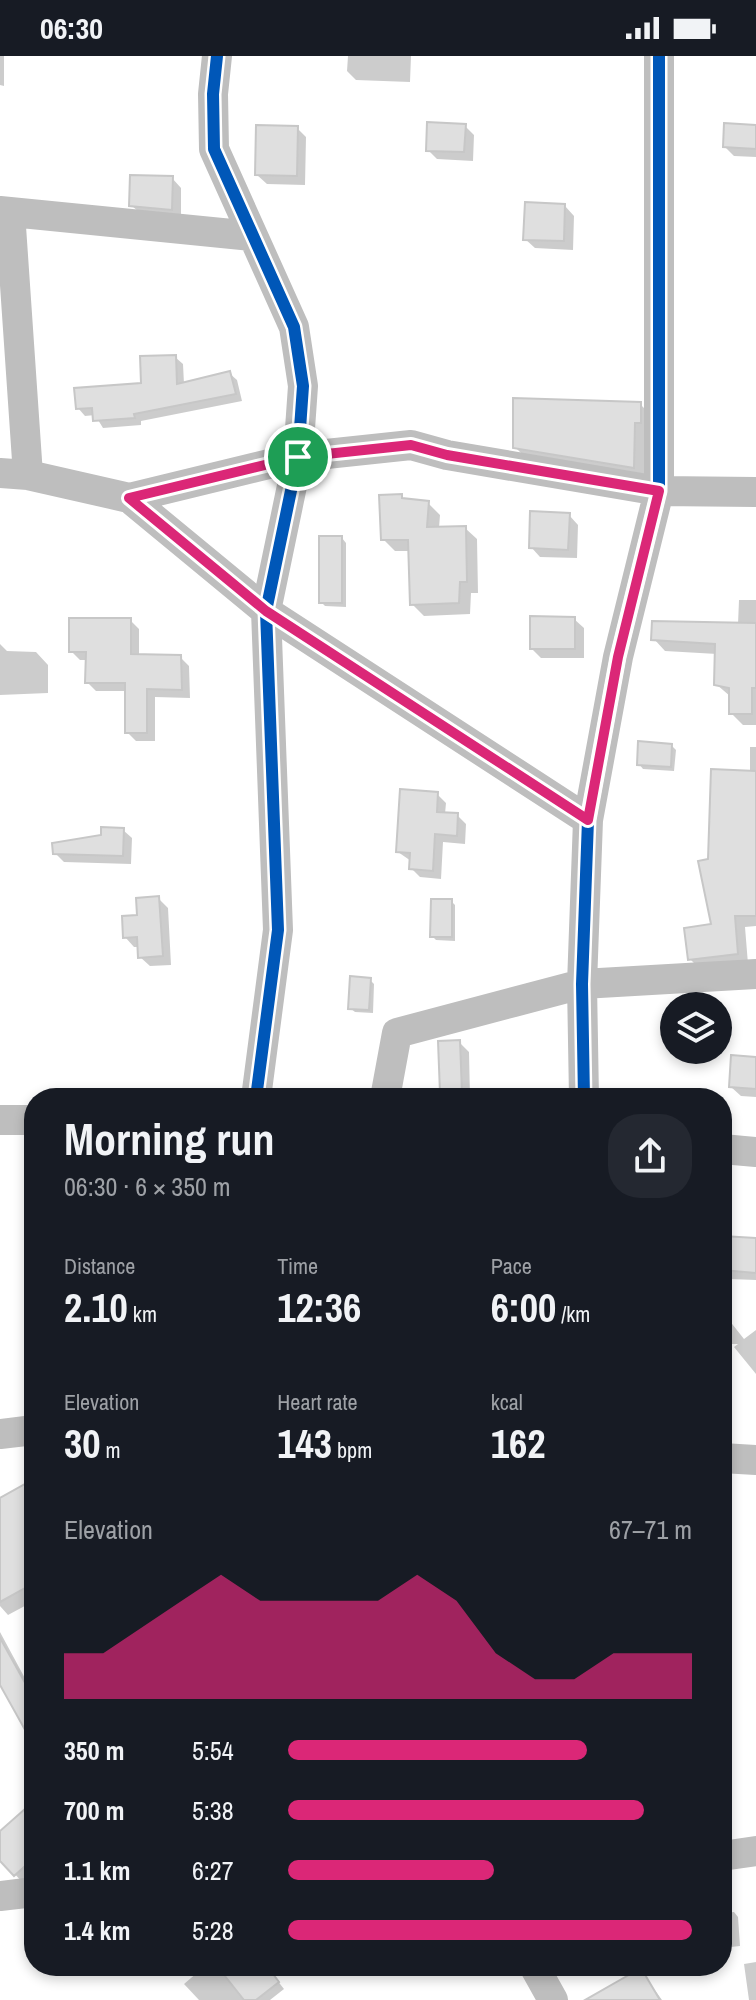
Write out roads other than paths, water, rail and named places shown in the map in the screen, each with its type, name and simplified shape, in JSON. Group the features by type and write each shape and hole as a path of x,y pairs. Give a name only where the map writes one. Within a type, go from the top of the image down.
{"street":[{"path":"217,56 213,94 214,149 294,327 303,386 298,457 266,611 278,930 257,1088"},
{"path":"584,1088 582,984 588,820 618,657 659,491 659,56"},
{"path":"252,236 5,212 14,474 129,498 298,457 411,445 447,455 659,491 756,492"},
{"path":"129,498 266,611 588,820"},
{"path":"387,1088 397,1033 582,984 756,974"},
{"path":"0,1120 24,1120"},
{"path":"732,1150 756,1152"},
{"path":"0,1434 24,1431"},
{"path":"732,1459 756,1460"},
{"path":"732,1855 756,1851"},
{"path":"0,1896 24,1893"},
{"path":"540,1976 553,2000"}]}
